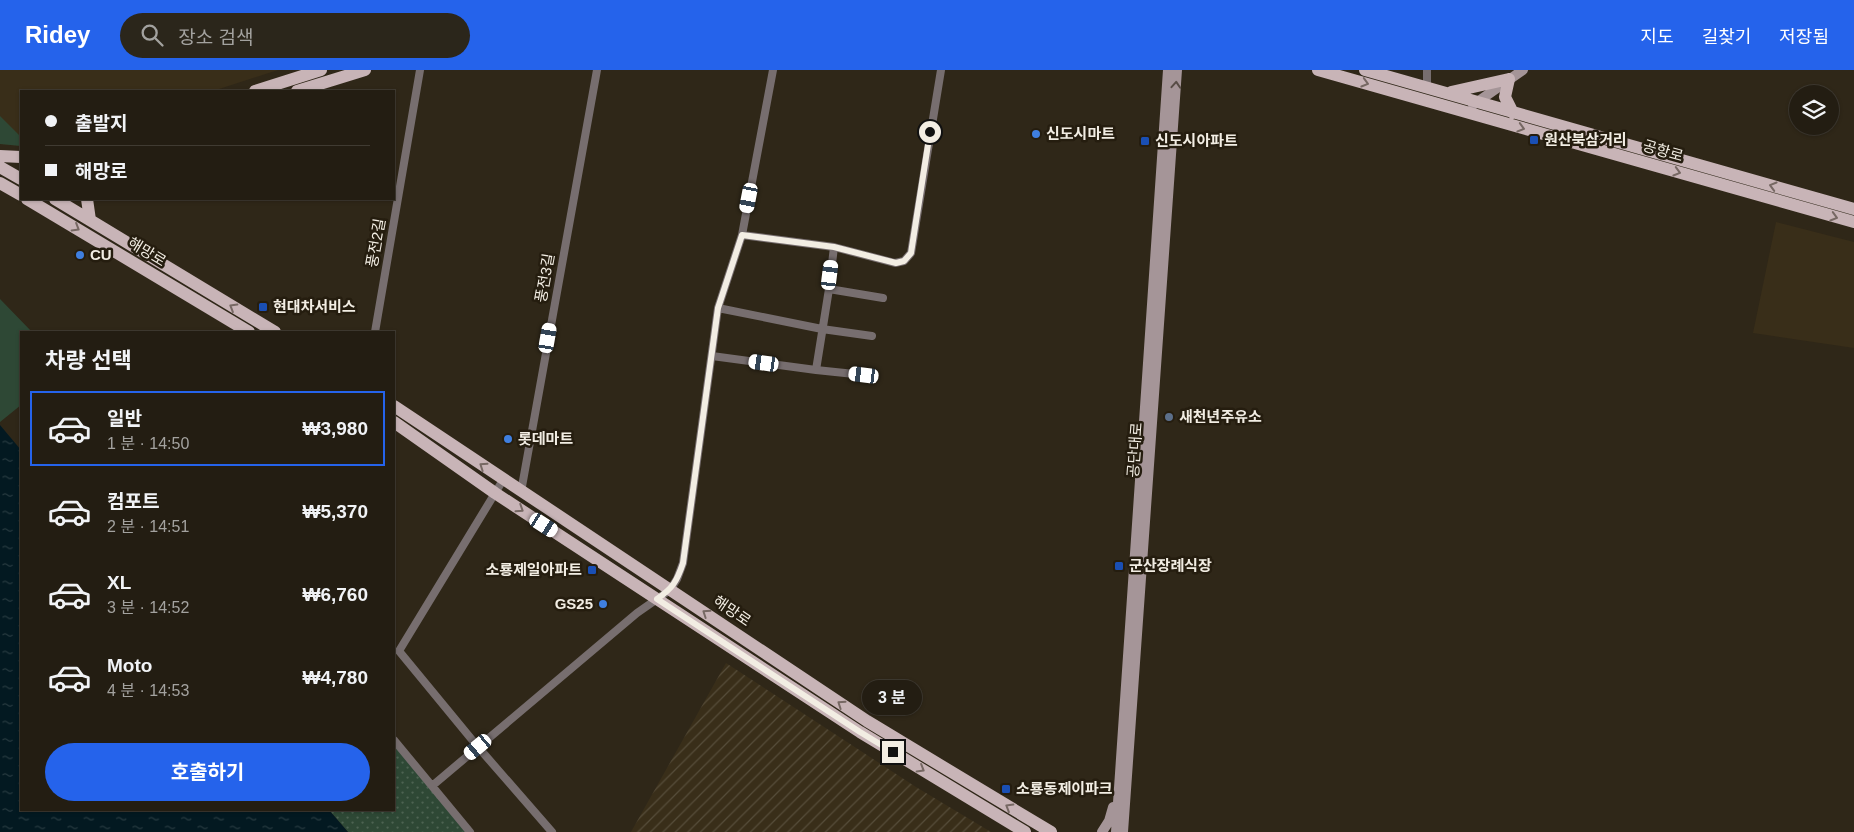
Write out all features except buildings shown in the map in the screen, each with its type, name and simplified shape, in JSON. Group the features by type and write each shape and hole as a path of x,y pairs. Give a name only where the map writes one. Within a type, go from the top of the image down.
{"main road":[{"path":"258,90 321,70"},
{"path":"300,90 365,70"},
{"name":"공항로","path":"1318,70 1854,222"},
{"name":"공항로","path":"1364,70 1854,209"},
{"path":"1446,93 1510,79 1506,97 1514,112"},
{"path":"0,156 20,157"},
{"path":"0,167 20,178"},
{"path":"0,183 20,194"},
{"name":"해망로","path":"33,200 248,331"},
{"name":"해망로","path":"57,200 273,331"},
{"path":"87,200 90,220"},
{"name":"해망로","path":"395,414 503,480 866,721 1051,832"},
{"name":"해망로","path":"395,414 495,493 860,732 1025,832"}],"street":[{"name":"풍전2길","path":"374,331 420,70"},
{"name":"풍전3길","path":"520,492 598,70"},
{"path":"432,786 637,613 670,590 677,579 683,563 718,308 742,235 773,70"},
{"path":"742,235 834,247 896,263 904,261 911,253 941,70"},
{"name":"공단대로","path":"1116,832 1168,70"},
{"name":"공단대로","path":"1124,830 1177,70"},
{"path":"1427,70 1427,88"},
{"path":"1464,112 1523,70"},
{"path":"816,370 834,247"},
{"path":"829,290 883,298"},
{"path":"718,308 822,329 872,336"},
{"path":"712,356 864,375"},
{"path":"503,480 399,651 478,747 552,832"},
{"path":"395,741 470,832"},
{"path":"1102,832 1109,821 1119,782"}],"shaded area":[{"path":"0,70 278,70 216,90 20,90 20,146 0,144"},
{"path":"1776,222 1854,242 1854,348 1753,333"},
{"path":"726,663 916,787 991,832 631,832"}],"green space":[{"path":"0,116 20,135 20,146 0,144"},
{"path":"0,299 31,331 20,331 20,406 0,422"},
{"path":"395,741 470,832 348,832 330,811 395,811"}],"water":[{"path":"0,425 20,449 20,811 330,811 348,832 0,832"}],"place":[{"name":"신도시마트","path":"1036,134"},
{"name":"원산북삼거리","path":"1534,140"},
{"name":"신도시아파트","path":"1145,141"},
{"name":"CU","path":"80,255"},
{"name":"현대차서비스","path":"263,307"},
{"name":"새천년주유소","path":"1169,417"},
{"name":"롯데마트","path":"508,439"},
{"name":"군산장례식장","path":"1119,566"},
{"name":"소룡제일아파트","path":"592,570"},
{"name":"GS25","path":"603,604"},
{"name":"소룡동제이파크","path":"1006,789"}],"route":[{"path":"893,752 657,599 670,590 677,579 683,563 718,308 742,235 834,247 896,263 904,261 911,253 930,132"}]}
